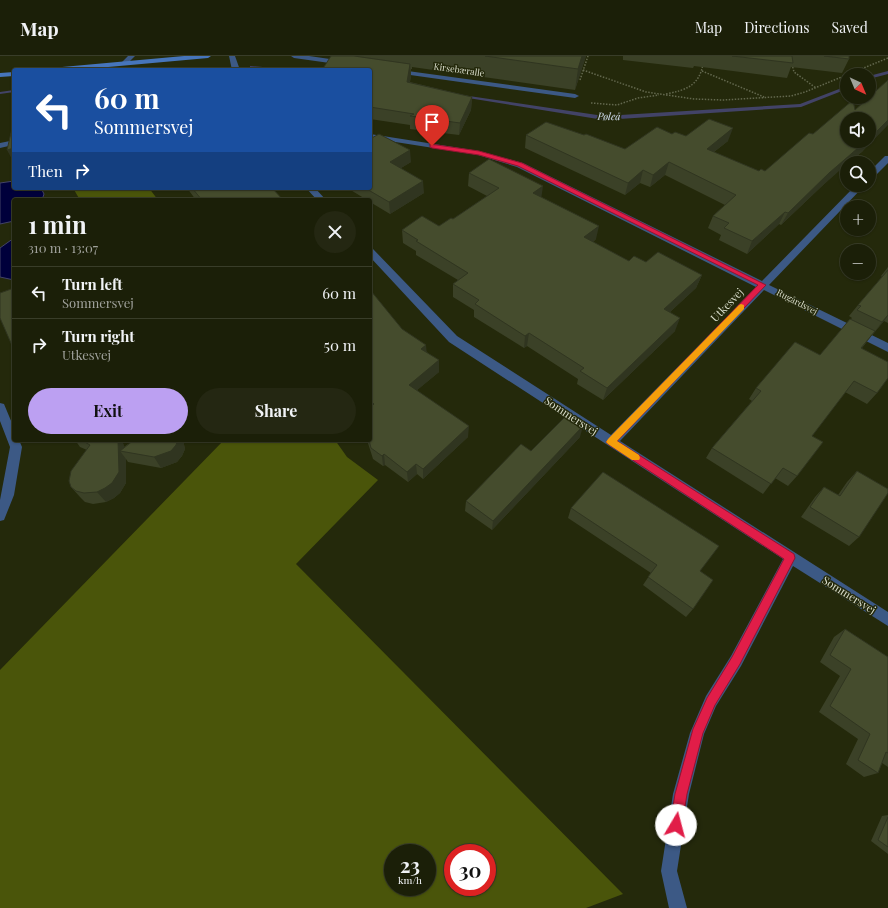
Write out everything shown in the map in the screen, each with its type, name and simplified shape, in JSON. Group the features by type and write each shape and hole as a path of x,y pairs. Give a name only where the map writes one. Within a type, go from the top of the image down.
{"street":[{"path":"125,63 132,56"},
{"path":"72,68 208,56"},
{"path":"232,56 235,68"},
{"path":"294,56 348,64"},
{"name":"Kirsebæralle","path":"388,69 575,96"},
{"path":"0,75 12,74"},
{"name":"Rugårdsvej","path":"372,136 479,153 520,165 888,348"},
{"path":"0,146 10,143"},
{"path":"876,170 888,158"},
{"path":"312,190 320,198"},
{"name":"Utkesvej","path":"611,442 854,192"},
{"name":"Sommersvej","path":"372,253 453,339 888,620"},
{"path":"0,407 12,436"},
{"path":"0,516 8,495 16,446 14,442"},
{"path":"678,908 669,871 681,794 697,733 711,702 736,661 790,558"}],"path":[{"path":"588,56 575,96 581,102 617,105 638,98 664,95 685,89 694,84 700,78 703,63"},
{"path":"583,70 632,88 664,95 694,99 723,100 791,96 816,88 888,58"},
{"path":"792,61 794,72 816,88"},
{"path":"702,71 766,97"}],"green space":[{"path":"74,190 150,190 156,198 79,198"},
{"path":"222,442 336,442 347,457 378,480 296,564 623,894 586,908 0,908 0,670"}],"shaded area":[{"path":"12,181 12,190 42,190 44,194 43,198 12,198 12,221 0,224 0,183"},
{"path":"12,239 12,280 0,277 0,248"}],"building":[{"path":"331,56 354,56 410,64 407,82 472,97 460,123 410,116 414,114 372,107 372,68 323,68"},
{"path":"485,56 582,56 578,69"},
{"path":"732,56 792,56 793,63"},
{"path":"824,56 849,56 849,59"},
{"path":"888,80 888,120 876,132 876,112 840,112 840,148 858,148 849,156 840,156 840,163 788,213 785,212 752,241 724,228 729,223 713,216 736,195 669,162 653,175 643,170 628,183 526,135 546,122 584,135 586,134 625,149 657,127 672,134 675,132 686,136 709,119 733,128 707,149 759,171 761,169 765,171 809,133 813,134 848,104 854,104 855,110 862,104 876,104 876,91"},
{"path":"12,129 12,149 7,150"},
{"path":"379,134 410,150 390,162 423,181 389,202 368,190 372,190 372,138"},
{"path":"489,159 543,186 533,193 599,226 584,237 629,261 634,256 646,262 658,252 702,275 664,309 680,318 607,388 580,371 584,368 529,333 525,336 475,304 479,300 453,284 468,273 416,241 418,240 402,230 422,216 439,226 451,218 453,219 499,188 469,173"},
{"path":"194,190 274,190 281,198 200,198"},
{"path":"888,270 888,315 882,322 857,310 861,306 858,305"},
{"path":"12,289 12,345 0,318 0,293"},
{"path":"372,292 402,329 426,345 421,349 439,360 409,385 469,426 423,469 416,464 407,472 384,454 382,456 371,448 370,442 372,442 372,406 374,404 372,402"},
{"path":"850,319 875,331 861,348 888,362 888,378 877,393 854,381 812,436 823,442 797,476 783,468 771,484 712,448 761,391 756,388 795,342 820,355"},
{"path":"569,413 583,426 493,521 466,501 521,444 531,451"},
{"path":"85,442 118,442 119,472 112,483 105,488 97,492 84,493 76,491 71,487 69,481 71,471 90,445"},
{"path":"131,442 177,442 171,451 154,457 120,451"},
{"path":"857,471 888,489 888,493 859,537 810,507 824,487 840,496"},
{"path":"603,472 719,546 700,571 713,580 693,609 648,577 657,565 571,508"},
{"path":"845,629 888,657 888,753 886,752 878,773 858,760 870,734 830,706 851,669 830,655"},
{"path":"888,817 888,847 878,840"}],"waterway":[{"name":"Pøleå","path":"252,67 264,68"},
{"name":"Pøleå","path":"876,76 888,72"},
{"name":"Pøleå","path":"462,96 604,118 801,105 840,90"},
{"name":"Pøleå","path":"0,93 12,91"}],"slow traffic":[{"path":"636,458 611,442 741,307"}],"route":[{"path":"432,146 479,153 520,165 763,285 611,442 790,558 736,661 711,702 697,733 681,794 676,825"}]}
